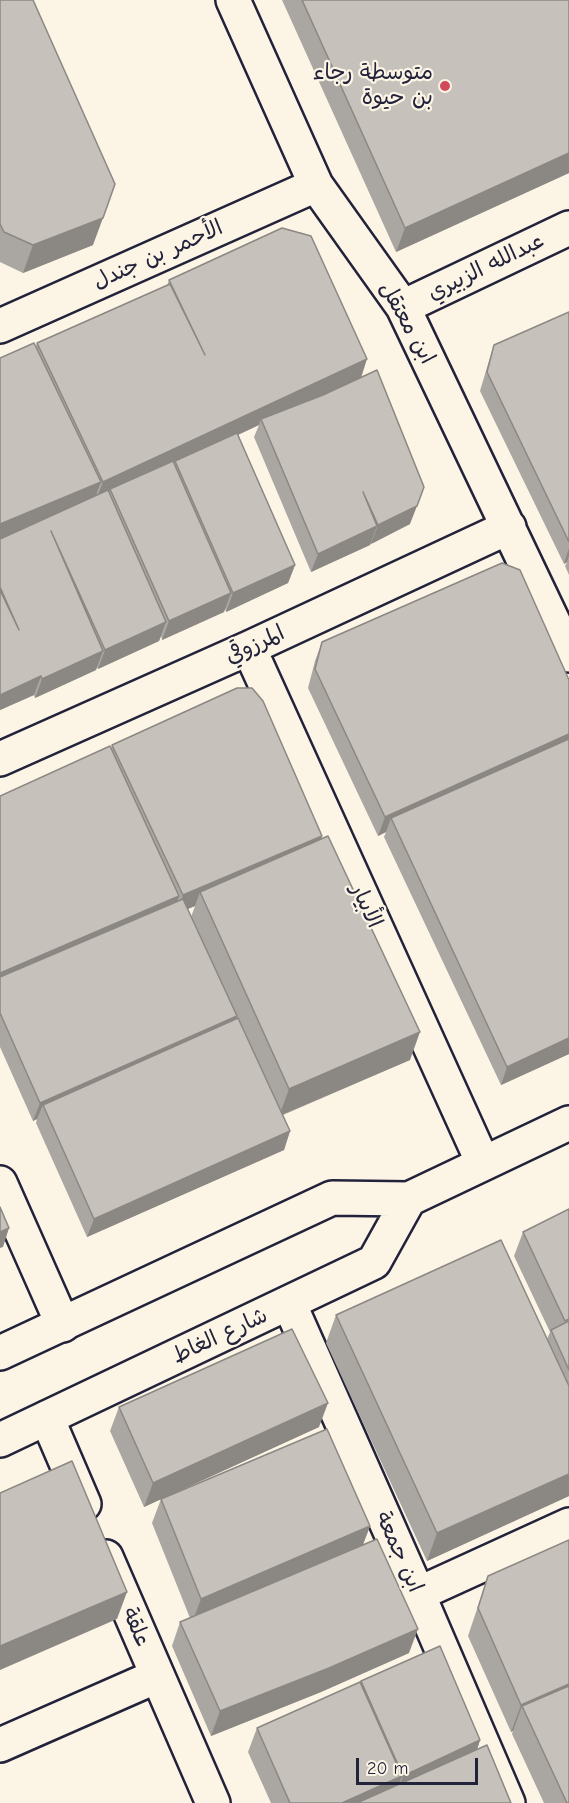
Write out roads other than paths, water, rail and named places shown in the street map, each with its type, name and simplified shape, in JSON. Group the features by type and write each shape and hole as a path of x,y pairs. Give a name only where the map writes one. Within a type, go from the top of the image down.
{"street":[{"name":"ابن معتقل","path":"232,0 316,185 403,307 569,655"},
{"name":"الأحمر بن جندل","path":"0,326 316,185"},
{"name":"عبدالله الزبيري","path":"403,307 569,228"},
{"name":"المرزوقي","path":"0,759 249,648 509,527"},
{"name":"الأبيار","path":"249,648 483,1163"},
{"path":"0,1353 332,1198 410,1199 569,1123"},
{"path":"0,1183 63,1325"},
{"name":"شارع الغاط","path":"0,1440 374,1262 410,1199"},
{"name":"ابن جمعة","path":"289,1303 508,1803"},
{"name":"علقة","path":"47,1418 213,1803"},
{"path":"418,1594 569,1525"},
{"path":"0,1745 157,1676"}],"place":[{"name":"متوسطة رجاء بن حيوة","path":"445,86"}]}
